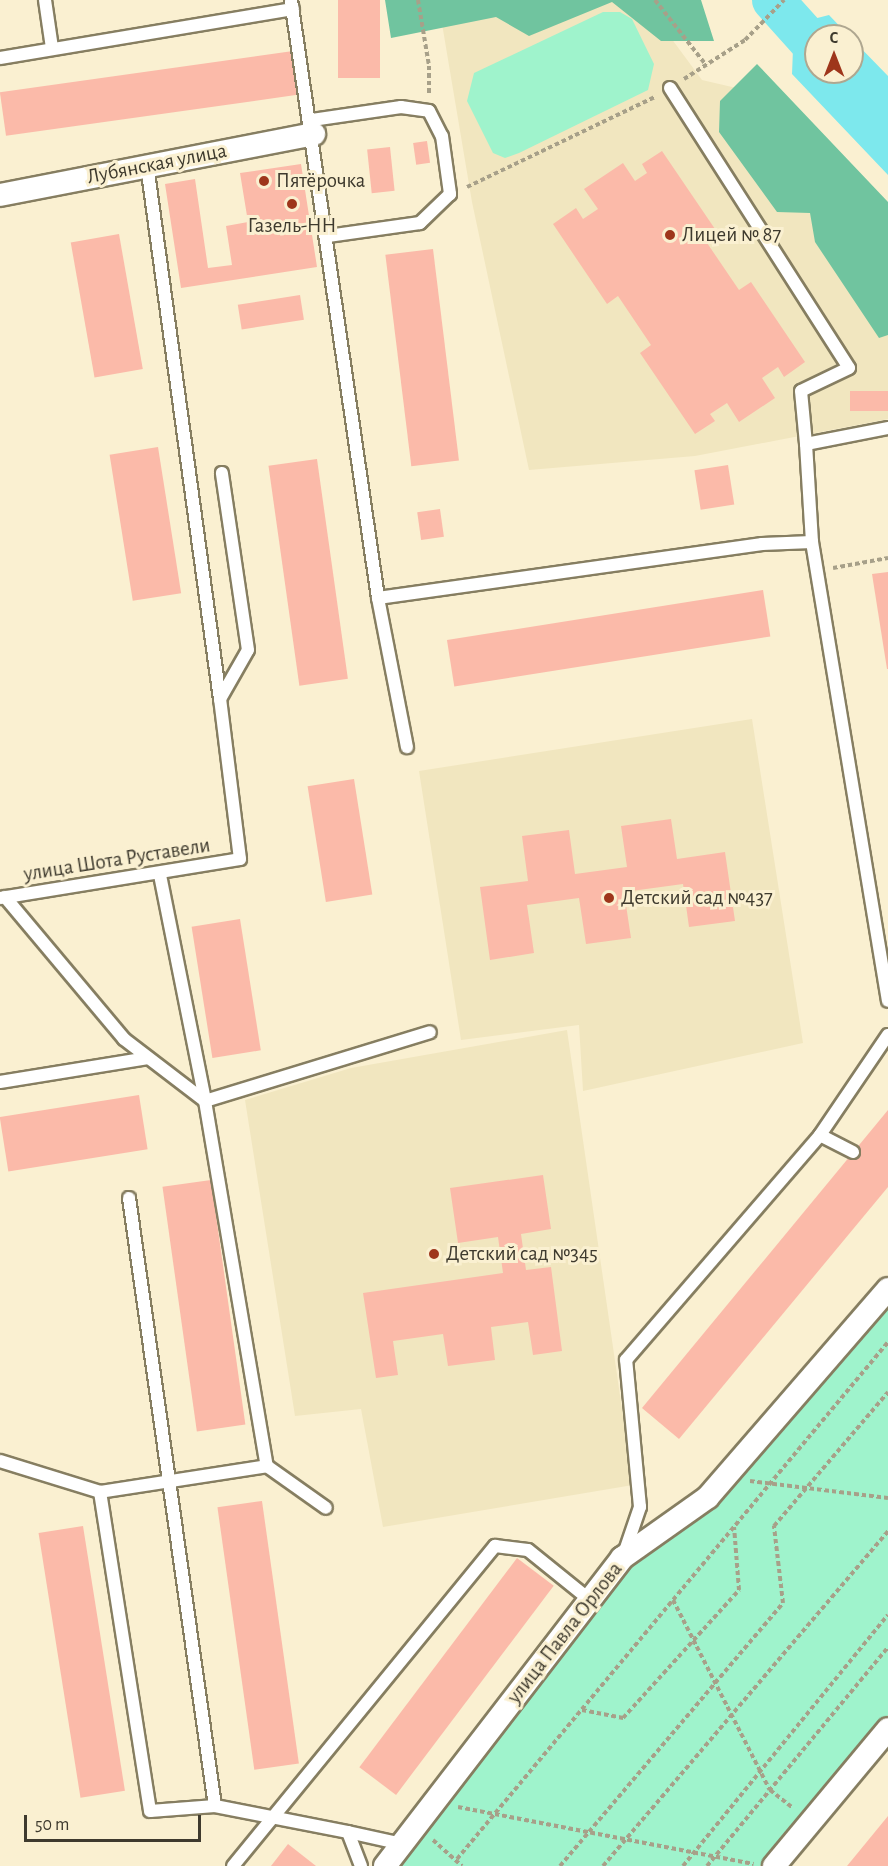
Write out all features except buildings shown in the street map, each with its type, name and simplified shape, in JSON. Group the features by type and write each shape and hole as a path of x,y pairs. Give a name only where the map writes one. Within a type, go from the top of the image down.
{"street":[{"name":"Лубянская улица","path":"0,195 147,165 313,127"},
{"name":"улица Павла Орлова","path":"385,1866 622,1558 708,1497 888,1289"},
{"path":"774,1866 888,1729"}],"lane":[{"path":"45,0 52,48"},
{"path":"0,58 292,5 313,127 378,598 407,747"},
{"path":"670,88 849,368 801,391 812,542 819,571 888,1001"},
{"path":"313,127 401,107 429,111 442,136 450,194 420,223 328,236"},
{"path":"147,165 220,699"},
{"path":"806,444 888,428"},
{"path":"220,699 248,650 222,472"},
{"path":"378,598 762,544 812,542"},
{"name":"улица Шота Руставели","path":"3,898 159,875 240,859 220,699"},
{"path":"159,875 205,1101 267,1466"},
{"path":"3,898 124,1039 205,1101"},
{"path":"205,1101 430,1032"},
{"path":"622,1558 640,1507 626,1360 820,1136 888,1035"},
{"path":"0,1082 148,1058"},
{"path":"820,1136 853,1152"},
{"path":"129,1198 166,1479 215,1806"},
{"path":"0,1461 100,1492 166,1479 267,1466 326,1508"},
{"path":"100,1492 150,1811 215,1806 402,1844"},
{"path":"233,1866 495,1546 528,1550 590,1600"},
{"path":"348,1832 361,1866"}],"path":[{"path":"418,0 429,66 429,111"},
{"path":"655,0 706,65"},
{"path":"450,194 635,110 745,40 784,0"},
{"path":"819,571 888,558"},
{"path":"457,1859 888,1342"},
{"path":"560,1866 783,1603 774,1526 888,1392"},
{"path":"726,1478 888,1498"},
{"path":"581,1710 623,1718 738,1590 734,1527"},
{"path":"603,1866 888,1531"},
{"path":"673,1600 770,1790 810,1822"},
{"path":"683,1866 888,1615"},
{"path":"707,1866 888,1647"},
{"path":"434,1802 764,1866"},
{"path":"416,1826 457,1859 462,1866"}],"shaded area":[{"name":"Лицей № 87","path":"438,0 643,0 702,80 745,90 888,268 888,419 695,456 529,470 472,202"},
{"name":"Детский сад №437","path":"752,719 803,1043 583,1091 579,1025 461,1040 419,771"},
{"name":"Детский сад №345","path":"567,1030 633,1485 383,1527 361,1409 295,1416 245,1100 351,1068"}],"green space":[{"path":"385,0 701,0 714,41 661,41 612,2 529,36 496,17 391,38"},
{"path":"603,12 620,12 632,19 654,64 648,90 519,153 505,158 493,153 467,101 474,73"},
{"path":"757,64 888,202 888,335 879,338 815,242 810,213 777,212 719,132 720,101"},
{"path":"888,1288 888,1715 760,1866 382,1866 622,1558 708,1497"}],"water":[{"path":"829,15 838,24 804,24 804,84 864,84 864,51 888,76 888,175 792,74 794,24"}],"waterway":[{"path":"773,0 804,35"}],"place":[{"name":"Пятёрочка","path":"264,181"},
{"name":"Газель-НН","path":"292,204"},
{"name":"Лицей № 87","path":"670,235"},
{"name":"Детский сад №437","path":"609,898"},
{"name":"Детский сад №345","path":"434,1254"}]}
